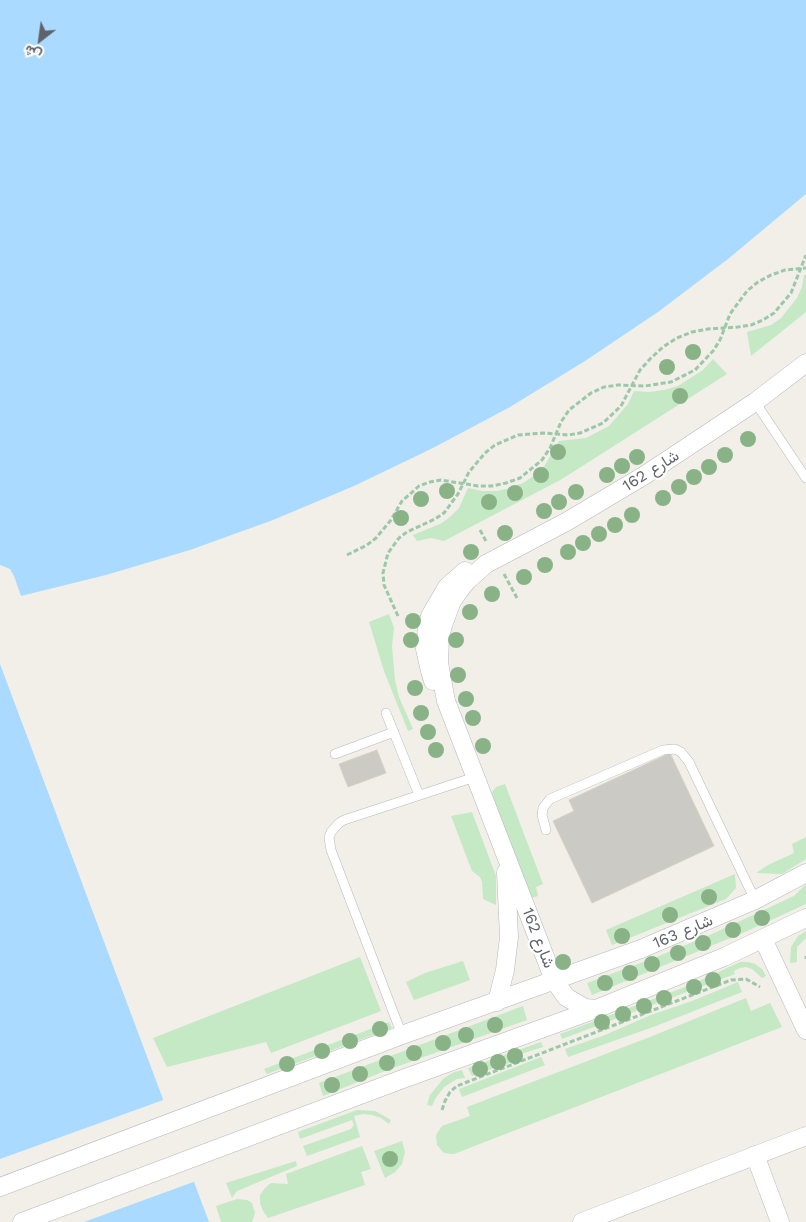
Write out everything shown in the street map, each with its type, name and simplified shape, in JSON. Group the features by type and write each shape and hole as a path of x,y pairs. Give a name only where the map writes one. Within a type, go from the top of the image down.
{"street":[{"name":"شارع 162","path":"596,1009 585,1008 566,997 554,980 446,701 439,663 440,638 443,625 452,602 467,581 494,567 684,450 755,402 806,363"},
{"name":"شارع 162","path":"497,1002 505,970 509,937 508,892 502,847"},
{"name":"شارع 163","path":"0,1188 402,1035 664,940 755,900 806,873"},
{"path":"22,1222 596,1009 763,939 806,918"},
{"path":"763,939 806,1030"},
{"path":"582,1222 610,1217 756,1155 806,1136"},
{"path":"756,1155 780,1222"}],"lane":[{"path":"755,402 806,478"},
{"path":"386,713 419,795"},
{"path":"335,754 394,732"},
{"path":"546,830 542,815 543,808 550,798 663,750 676,749 689,762 755,900"},
{"path":"402,1035 331,850 329,838 338,823 475,777"}],"path":[{"path":"398,616 384,585 383,573 388,553 399,538 407,532 425,525 444,513 452,504 476,462 495,446 518,435 530,433 580,433 603,423 621,406 640,370 651,358 677,338 692,332 751,325 774,313 791,293 806,255"},
{"path":"347,555 368,545 376,538 391,520 402,500 419,486 441,480 478,486 492,486 506,484 520,478 542,460 569,410 585,397 604,387 631,384 645,386 671,382 695,370 713,351 737,302 753,286 771,275 785,270 806,268"},
{"path":"480,530 488,546"},
{"path":"494,567 517,598"},
{"path":"442,1110 450,1092 466,1082 731,980 746,979 760,987"}],"green space":[{"path":"804,275 806,275 806,312 751,356 747,332 771,325 781,318 797,298 802,287"},
{"path":"713,359 727,374 562,479 444,541 431,538 417,541 413,535 442,523 451,516 459,508 468,488 482,491 497,491 523,483 545,465 559,441 586,438 609,426 628,404 634,391 649,392 678,386 703,370"},
{"path":"389,614 394,628 392,646 395,680 399,697 413,729 408,731 384,671 369,622"},
{"path":"505,784 543,884 536,887 538,896 531,898 492,796 492,792 496,787"},
{"path":"472,812 496,876 496,905 483,899 482,882 480,877 472,871 451,816"},
{"path":"806,837 806,859 782,874 756,873 794,853 792,844"},
{"path":"735,874 736,888 726,899 612,945 606,930"},
{"path":"806,884 806,904 745,932 592,995 587,983 712,934 794,896"},
{"path":"806,931 806,938 797,947 797,962 790,963 791,947 798,936"},
{"path":"360,957 381,1011 271,1053 266,1042 167,1067 153,1038"},
{"path":"463,961 470,980 414,1000 406,982 425,973"},
{"path":"740,962 755,964 762,969 766,976 762,978 752,969 740,968 734,971 735,974 562,1039 560,1034 693,984"},
{"path":"738,982 742,992 656,1026 568,1057 565,1049"},
{"path":"746,998 751,1011 770,1003 782,1027 454,1154 444,1153 437,1145 436,1135 442,1126 470,1116 467,1107"},
{"path":"523,1006 527,1020 390,1069 323,1096 319,1083"},
{"path":"389,1022 392,1028 267,1074 264,1069"},
{"path":"541,1042 543,1047 521,1054 517,1060 472,1076 468,1068"},
{"path":"541,1057 545,1065 462,1097 459,1089"},
{"path":"462,1070 465,1078 457,1079 444,1087 432,1106 427,1105 430,1095 443,1079 452,1073"},
{"path":"357,1110 375,1111 391,1120 389,1124 381,1118 372,1115 354,1116 360,1137 307,1156 303,1146 351,1129 354,1125 352,1120 300,1139 298,1132"},
{"path":"402,1141 405,1152 402,1164 395,1172 385,1178 374,1151"},
{"path":"362,1146 371,1169 361,1172 365,1185 268,1218 263,1211 260,1195 271,1183 288,1184 286,1174"},
{"path":"296,1161 297,1166 237,1191 232,1198 226,1183"},
{"path":"237,1199 247,1200 252,1203 255,1213 252,1222 221,1222 216,1206"}],"water":[{"path":"0,0 806,0 806,194 728,259 658,312 585,361 510,407 433,448 354,486 273,520 190,550 106,575 21,596 10,569 0,565"},
{"path":"0,664 209,1222 0,1222"}],"pier":[{"path":"166,1099 196,1181 84,1222 0,1222 0,1159"}],"building":[{"path":"377,750 386,773 348,787 339,764"},
{"path":"670,753 714,846 592,903 553,821 574,811 569,800"}]}
